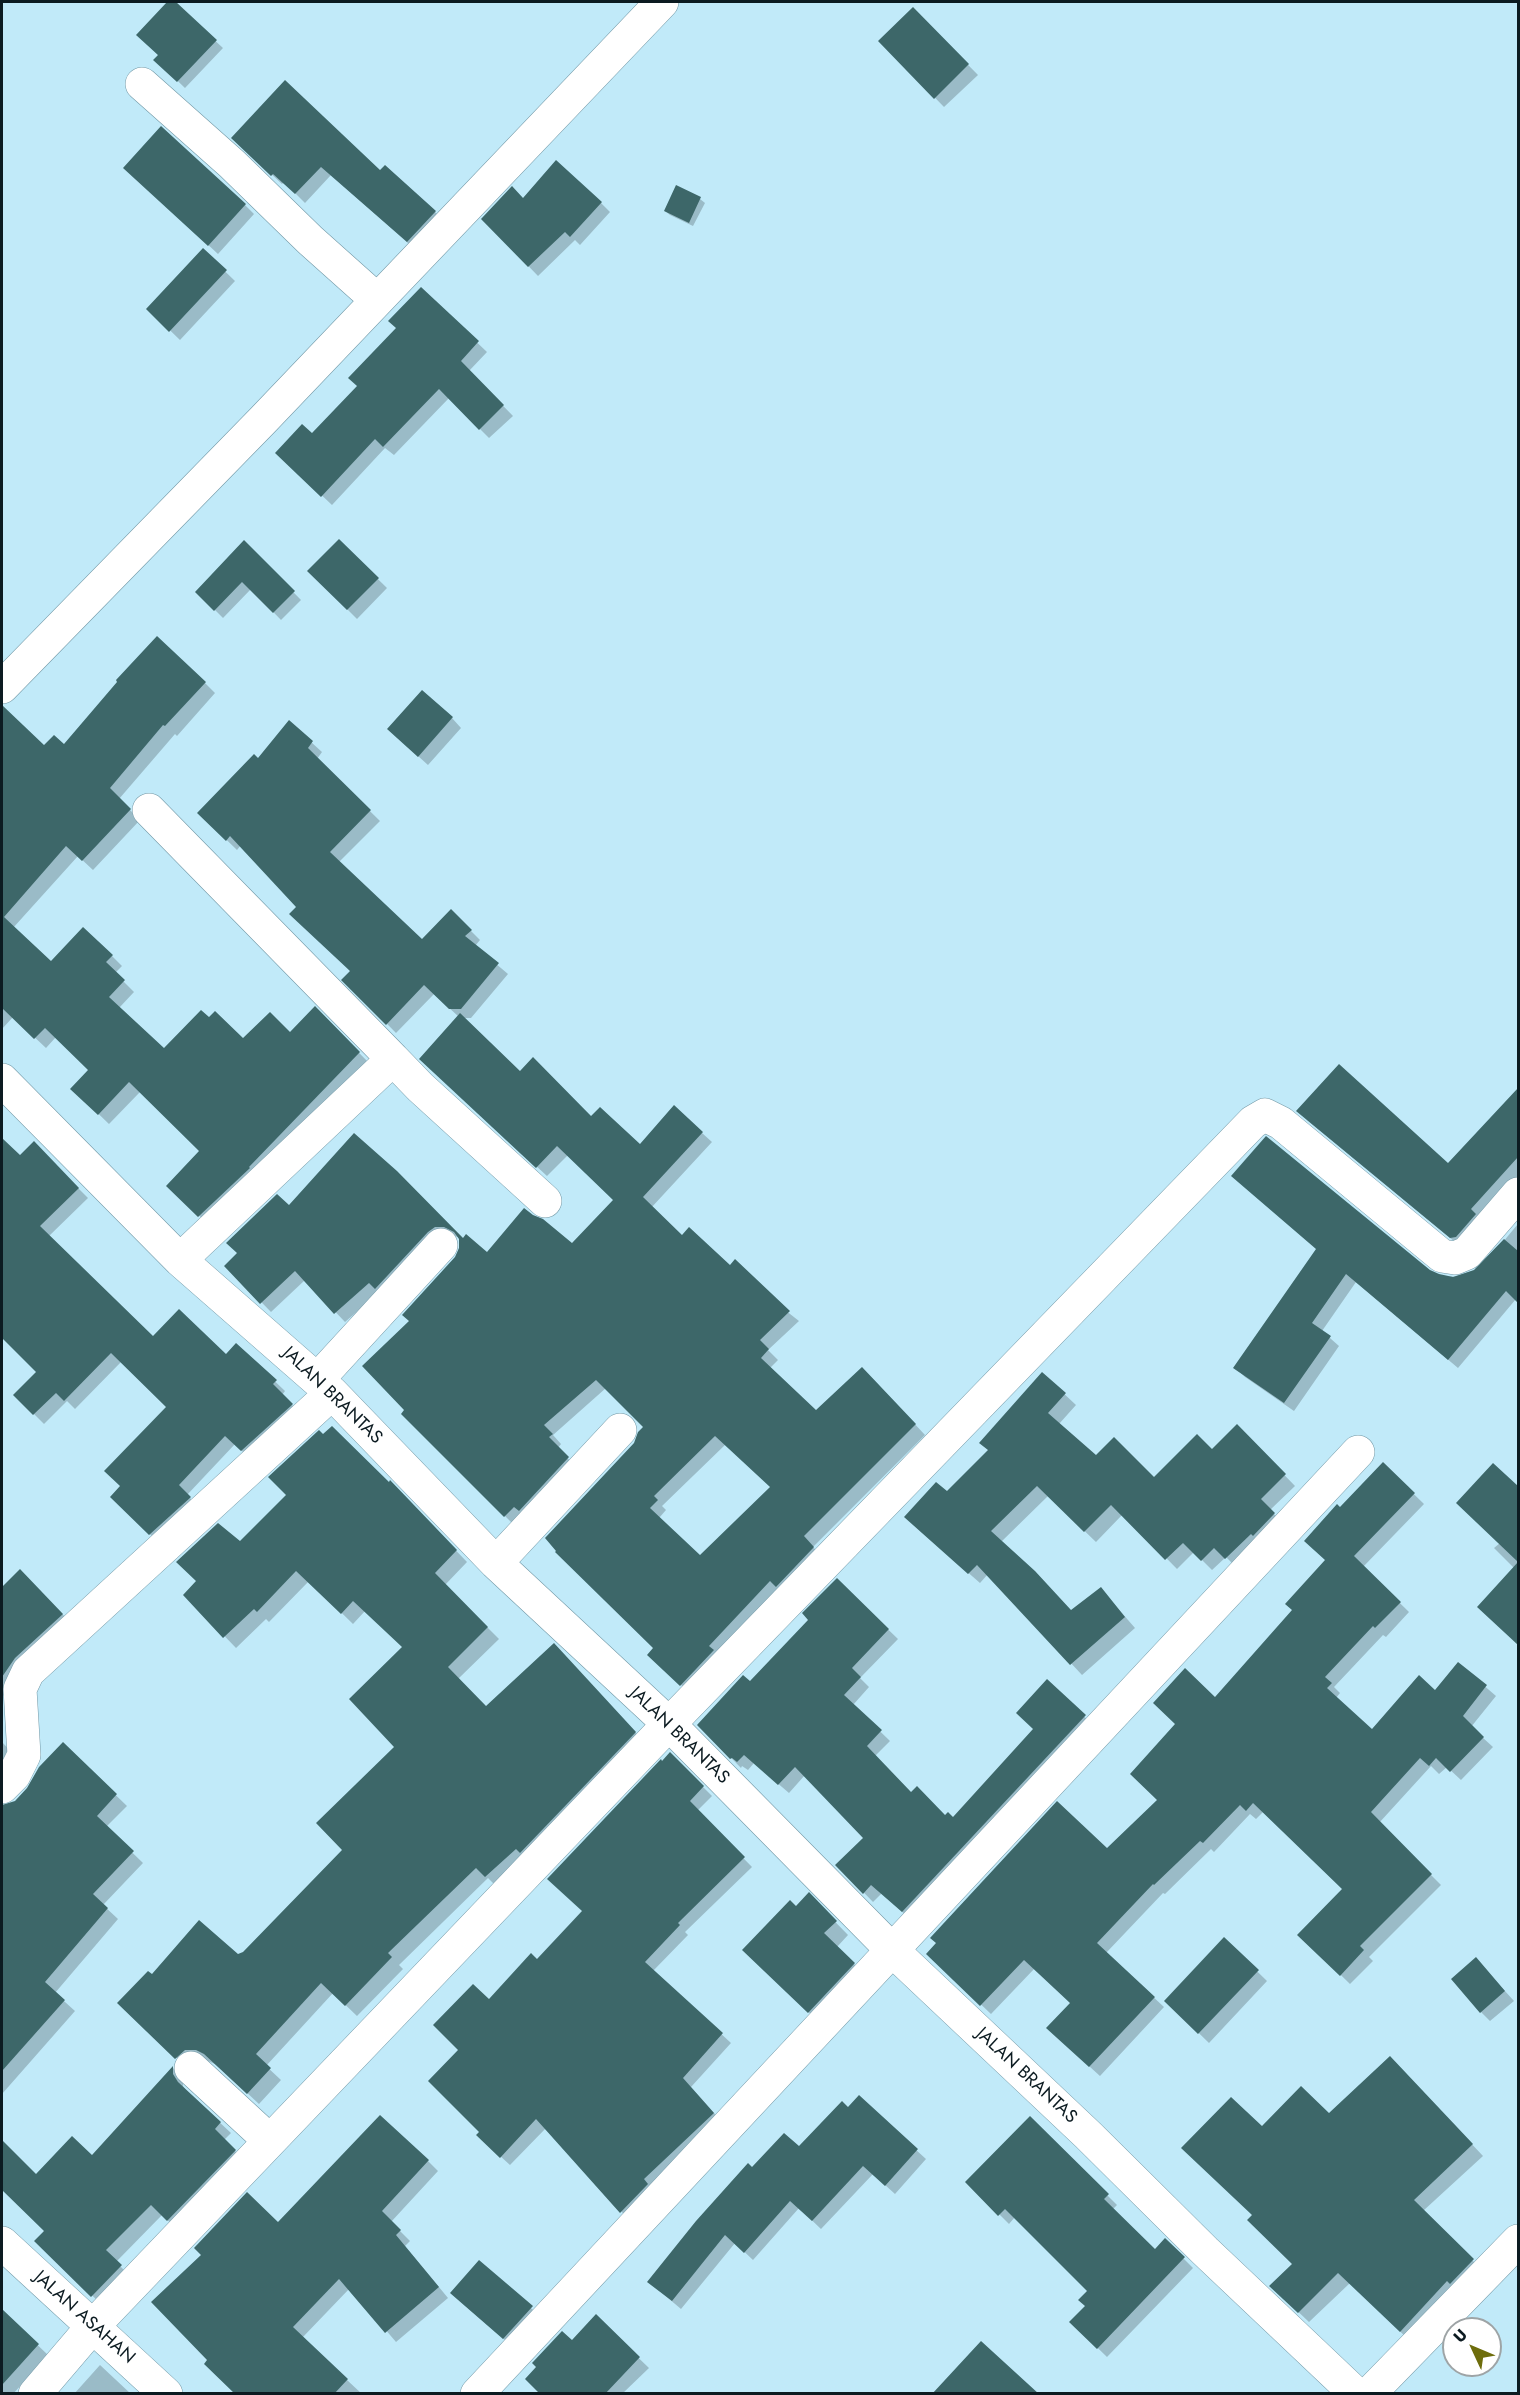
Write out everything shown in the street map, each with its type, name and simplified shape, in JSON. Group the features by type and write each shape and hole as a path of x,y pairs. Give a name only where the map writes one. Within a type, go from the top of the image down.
{"street":[{"path":"2,687 263,420 376,299 447,229 662,2"},
{"path":"142,84 232,164 310,240 376,299"},
{"path":"149,810 420,1087 545,1201"},
{"path":"180,1260 393,1059"},
{"name":"JALAN BRANTAS","path":"2,1080 180,1260 325,1386 496,1563 669,1724 892,1950 1088,2134 1206,2251 1356,2394"},
{"path":"35,2394 93,2326 270,2141 669,1724 1252,1122 1265,1115 1281,1123 1442,1256 1455,1258 1467,1253 1518,1194"},
{"path":"2,1787 14,1775 24,1755 20,1722 20,1689 28,1672 325,1386 441,1245"},
{"path":"496,1563 620,1430"},
{"path":"477,2394 1358,1452"},
{"path":"190,2068 270,2141"},
{"path":"1369,2394 1518,2241"},
{"name":"JALAN ASAHAN","path":"2,2243 166,2394"}],"building":[{"path":"167,2 176,2 217,40 177,82 153,60 158,55 136,35"},
{"path":"913,7 969,64 934,99 878,41"},
{"path":"285,80 380,170 385,165 436,211 407,242 321,167 295,194 273,174 271,176 231,138"},
{"path":"161,126 246,204 208,246 123,168"},
{"path":"556,160 602,202 570,237 565,232 528,267 481,219 512,186 523,198"},
{"path":"676,185 701,197 689,223 664,211"},
{"path":"203,248 227,270 169,332 146,309"},
{"path":"421,287 479,341 461,361 504,405 479,430 439,389 383,447 375,439 321,497 275,453 302,424 312,433 357,386 348,378 396,328 388,321"},
{"path":"339,539 379,578 347,610 307,571"},
{"path":"244,540 295,591 273,613 242,582 214,611 195,592"},
{"path":"157,636 206,682 165,726 163,725 110,788 131,809 82,861 66,846 4,917 51,961 83,927 113,955 106,962 125,980 109,997 164,1048 201,1010 209,1017 215,1011 243,1038 270,1012 290,1032 315,1006 360,1052 250,1168 198,1217 166,1186 199,1151 129,1082 98,1115 70,1089 88,1070 45,1028 34,1039 2,1008 2,705 44,745 54,735 64,744 117,682 116,680"},
{"path":"422,690 453,717 418,757 387,729"},
{"path":"289,720 313,741 308,748 371,810 330,852 422,939 451,909 472,930 465,936 499,963 461,1009 449,1009 424,985 386,1025 341,980 350,971 289,914 296,907 230,836 226,841 197,813 254,754 258,758"},
{"path":"460,1013 520,1071 533,1057 591,1116 600,1107 640,1144 674,1105 703,1132 643,1197 682,1235 689,1227 730,1265 735,1259 790,1311 760,1340 769,1349 761,1358 816,1410 862,1367 916,1424 804,1536 814,1547 776,1587 770,1581 709,1646 714,1650 680,1686 647,1655 653,1648 555,1552 545,1538 634,1443 638,1432 643,1427 596,1380 544,1425 553,1434 549,1437 569,1457 519,1511 514,1507 504,1517 401,1414 404,1410 362,1366 409,1321 402,1315 455,1257 459,1248 459,1239 454,1232 444,1227 435,1227 375,1289 369,1283 334,1314 295,1271 260,1304 224,1266 237,1253 226,1243 277,1194 289,1205 354,1133 397,1171 463,1238 466,1234 487,1252 524,1208 543,1219 572,1243 613,1200 557,1146 536,1168 419,1059","holes":["715,1436 770,1487 700,1555 650,1508 658,1500 654,1496"]},
{"path":"1339,1064 1448,1163 1518,1088 1518,1157 1471,1209 1476,1214 1456,1237 1450,1238 1296,1111"},
{"path":"1266,1136 1430,1270 1439,1274 1453,1277 1474,1270 1504,1239 1518,1251 1518,1303 1506,1291 1448,1360 1346,1274 1312,1323 1331,1336 1284,1403 1233,1368 1316,1249 1231,1176"},
{"path":"2,1138 20,1155 34,1141 79,1188 40,1226 153,1336 179,1309 226,1354 236,1343 277,1380 273,1384 293,1404 241,1451 225,1436 179,1485 191,1497 149,1535 110,1497 120,1486 104,1471 166,1407 111,1353 64,1401 56,1393 33,1415 13,1395 36,1372 2,1338"},
{"path":"1042,1372 1066,1393 1048,1413 1096,1455 1114,1437 1154,1477 1197,1434 1212,1449 1237,1424 1286,1474 1261,1499 1275,1513 1253,1536 1251,1534 1225,1559 1214,1548 1201,1561 1183,1543 1165,1560 1111,1505 1084,1532 1037,1486 991,1531 1035,1571 1071,1610 1101,1587 1125,1617 1070,1665 977,1565 968,1574 904,1517 936,1482 947,1491 988,1450 979,1443"},
{"path":"332,1426 389,1482 390,1480 457,1550 435,1573 488,1627 448,1667 486,1706 554,1643 636,1732 520,1853 516,1849 485,1877 476,1868 388,1953 392,1957 345,2006 321,1983 256,2054 271,2068 247,2094 204,2054 196,2050 185,2050 175,2059 117,2003 148,1971 152,1974 199,1920 238,1954 243,1952 342,1850 316,1823 394,1747 349,1699 402,1647 353,1601 341,1614 296,1571 257,1612 254,1609 223,1638 183,1595 196,1581 176,1562 218,1523 240,1541 286,1495 268,1477 319,1430 323,1434"},
{"path":"1383,1462 1415,1493 1354,1556 1401,1602 1375,1628 1373,1626 1325,1677 1332,1683 1327,1688 1372,1729 1419,1675 1435,1690 1458,1662 1487,1685 1463,1716 1484,1737 1450,1772 1436,1758 1429,1766 1420,1758 1371,1812 1432,1874 1360,1946 1364,1950 1340,1976 1297,1935 1342,1889 1253,1803 1246,1811 1240,1805 1203,1843 1200,1841 1153,1884 1097,1943 1155,1997 1089,2067 1046,2028 1070,2003 1024,1960 980,2006 926,1954 936,1943 930,1938 1057,1801 1107,1848 1157,1800 1130,1774 1175,1724 1153,1703 1185,1668 1215,1697 1292,1610 1285,1604 1325,1560 1304,1541 1337,1504 1340,1507"},
{"path":"1493,1463 1518,1486 1518,1562 1456,1503"},
{"path":"1518,1562 1518,1645 1477,1607"},
{"path":"20,1569 63,1614 15,1658 2,1677 2,1587"},
{"path":"837,1578 889,1629 852,1668 861,1677 844,1695 882,1730 867,1746 911,1792 917,1786 945,1815 948,1812 953,1817 1033,1729 1016,1713 1047,1679 1086,1715 902,1912 871,1885 863,1894 835,1865 863,1838 795,1767 778,1785 744,1755 737,1762 730,1759 697,1725 743,1675 750,1681 808,1620 802,1613"},
{"path":"63,1742 117,1794 97,1816 134,1851 93,1894 108,1908 45,1982 65,2000 2,2071 2,1805 15,1801 27,1788 39,1767"},
{"path":"670,1752 704,1786 690,1801 745,1857 678,1923 680,1925 645,1962 723,2033 683,2078 714,2113 644,2179 648,2184 620,2213 536,2119 500,2158 476,2135 479,2132 428,2081 458,2050 433,2025 473,1984 489,1999 531,1953 537,1959 582,1911 547,1879"},
{"path":"809,1892 837,1921 824,1933 855,1963 808,2013 742,1950 790,1900 796,1906"},
{"path":"1224,1937 1259,1970 1198,2034 1164,2001"},
{"path":"1476,1957 1505,1991 1480,2013 1451,1979"},
{"path":"1390,2056 1473,2144 1414,2200 1474,2259 1450,2284 1447,2281 1400,2332 1338,2273 1298,2313 1269,2286 1292,2264 1247,2220 1252,2215 1181,2148 1231,2097 1262,2126 1301,2086 1329,2113"},
{"path":"173,2066 173,2074 178,2082 221,2122 215,2129 236,2150 167,2221 151,2205 106,2250 122,2265 91,2297 34,2241 44,2231 2,2190 2,2140 36,2174 72,2136 92,2155"},
{"path":"859,2095 918,2149 885,2186 863,2166 812,2221 790,2201 744,2253 725,2235 672,2301 647,2282 696,2221 748,2163 752,2167 784,2133 799,2146 842,2101 848,2107"},
{"path":"380,2115 429,2160 382,2211 401,2230 396,2235 439,2287 385,2333 339,2279 293,2327 348,2379 334,2394 235,2394 204,2364 207,2360 151,2302 201,2255 194,2248 247,2192 278,2222"},
{"path":"1030,2116 1109,2194 1104,2199 1155,2249 1165,2238 1185,2257 1097,2349 1069,2322 1085,2306 1078,2300 1087,2291 1005,2209 998,2216 965,2182"},
{"path":"479,2260 533,2306 503,2339 450,2293"},
{"path":"2,2309 39,2344 2,2385"},
{"path":"596,2314 640,2357 605,2394 540,2394 525,2379 536,2367 532,2363 562,2331 572,2340"},
{"path":"981,2341 1039,2394 932,2394"}]}
